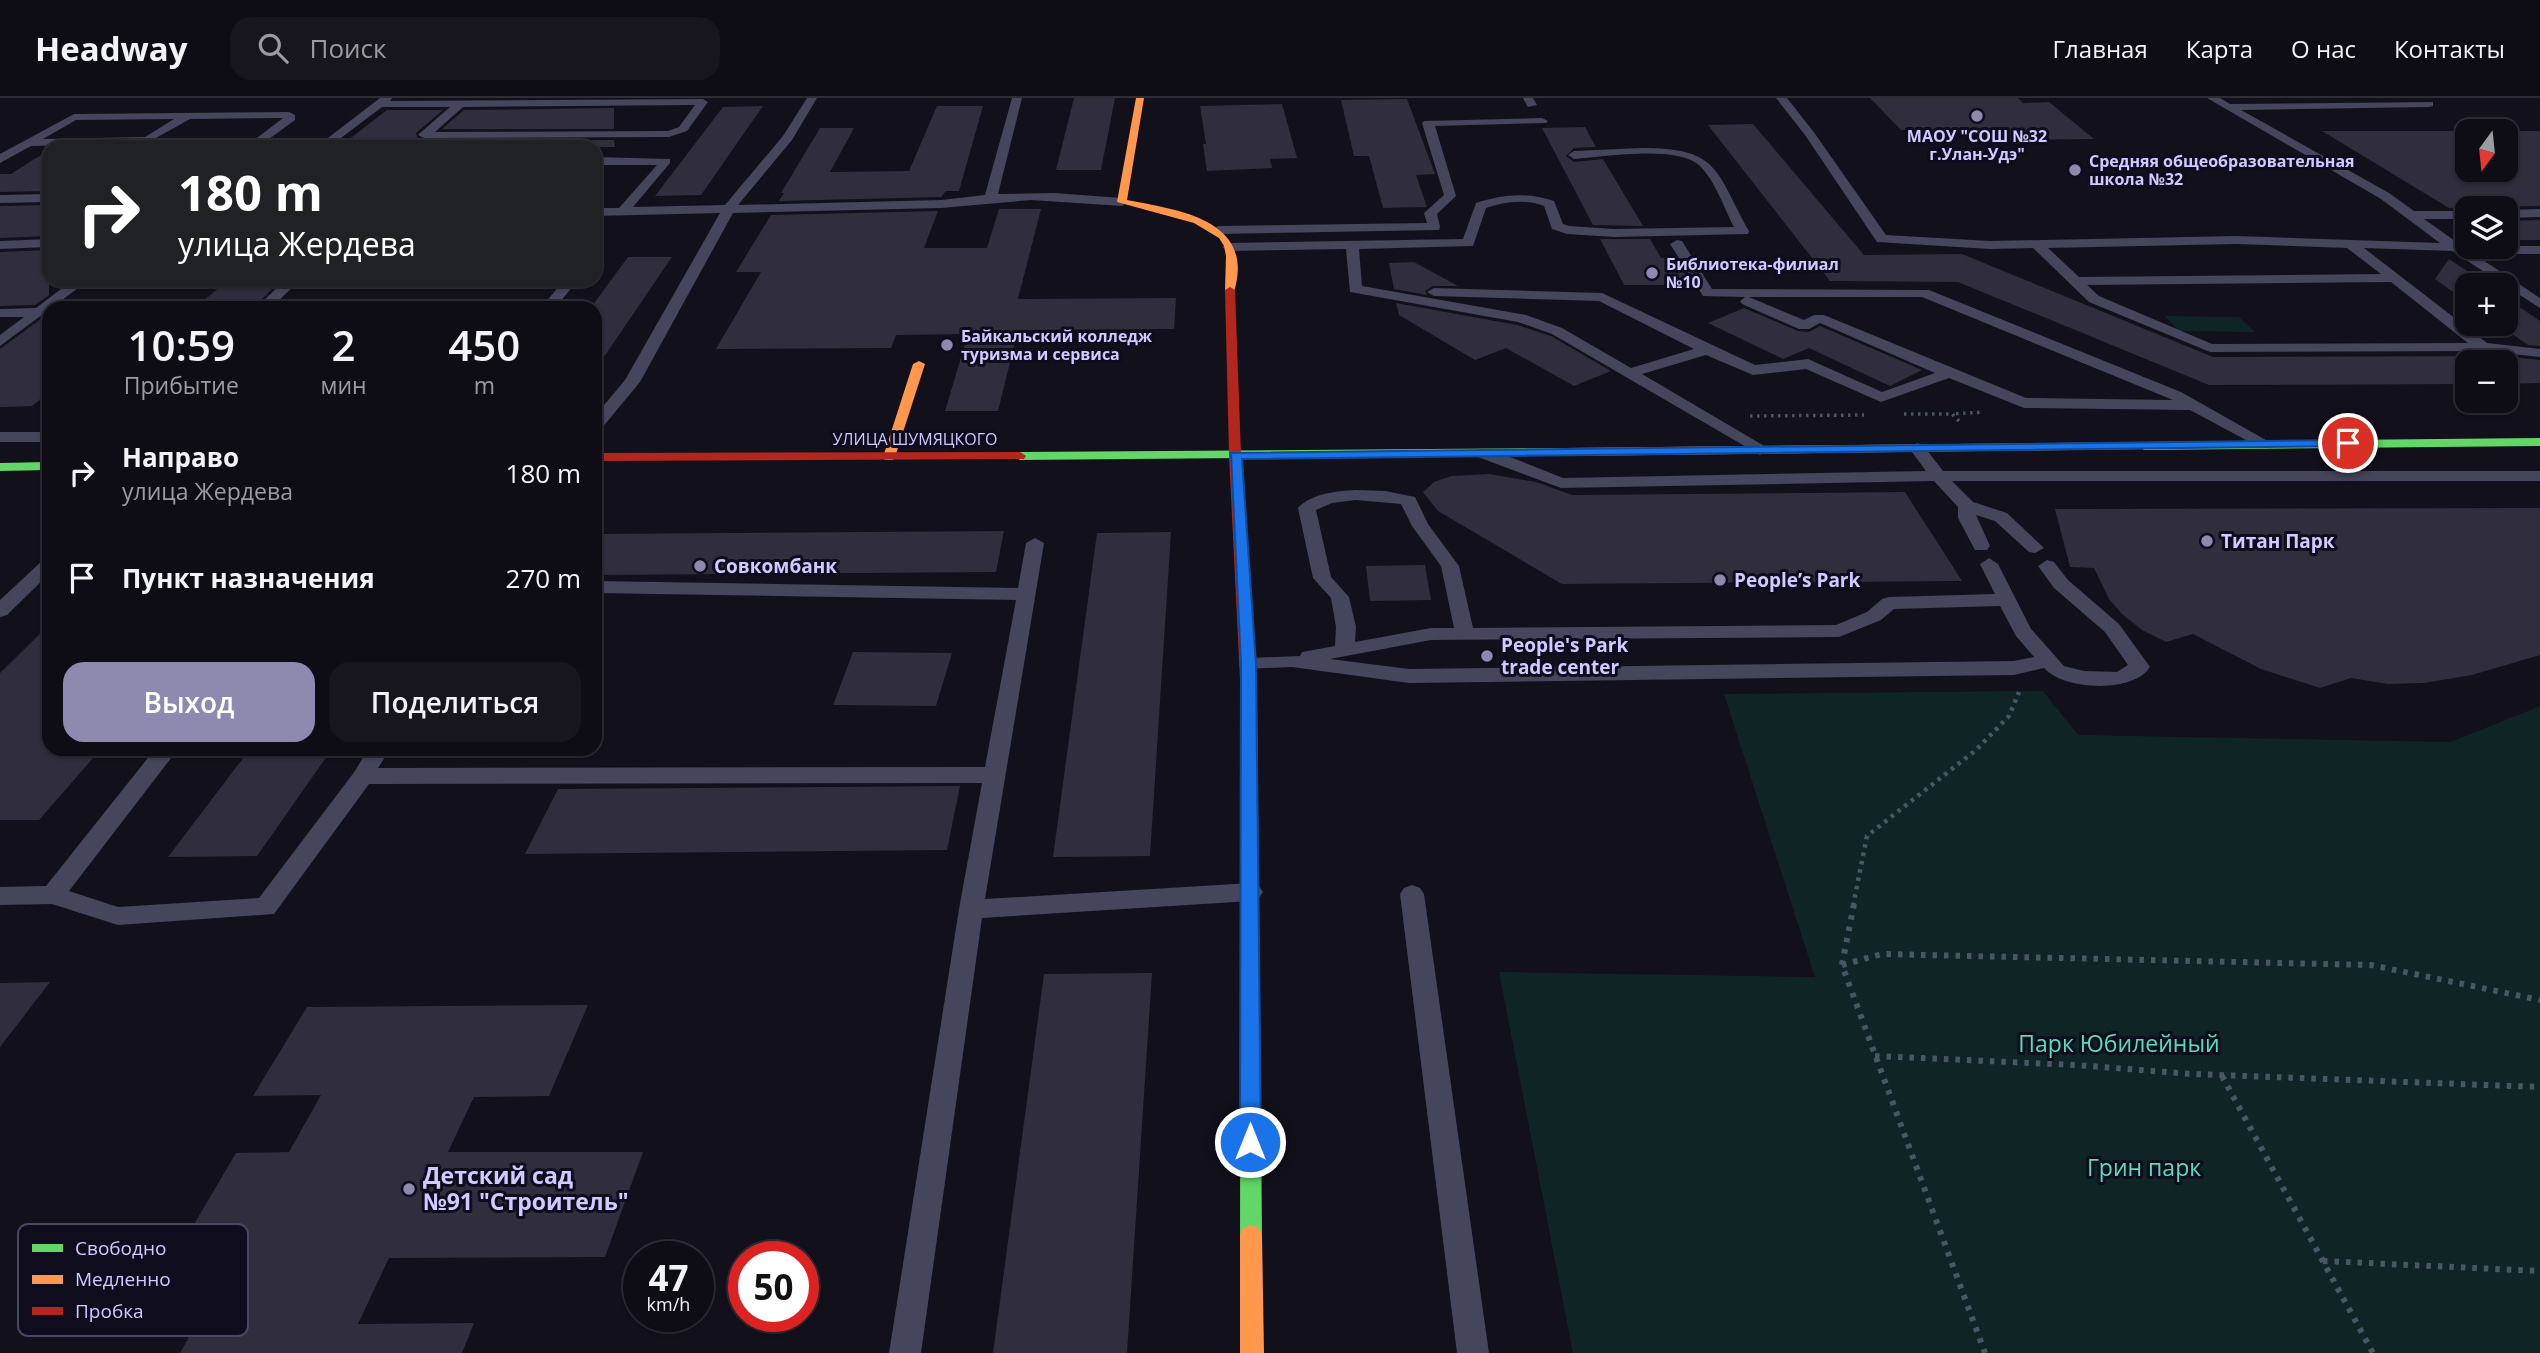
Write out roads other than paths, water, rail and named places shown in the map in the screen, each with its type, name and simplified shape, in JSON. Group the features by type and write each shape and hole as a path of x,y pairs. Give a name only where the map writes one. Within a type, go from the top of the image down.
{"main road":[{"path":"1140,98 1122,202 1179,215 1218,230 1229,247 1235,456 1249,664 1252,1353"},
{"path":"888,457 919,364"},
{"name":"УЛИЦА ШУМЯЦКОГО","path":"602,457 1235,456 2540,442"},
{"path":"0,467 42,466"}],"lane":[{"path":"602,418 632,382 729,208 788,138 811,98"},
{"path":"991,197 1017,98"},
{"path":"1781,98 1822,151 1839,180 1882,239 1990,245 2236,240 2455,248"},
{"path":"2212,98 2365,184 2455,247"},
{"path":"331,140 384,101 589,104 703,102 679,133 424,135 461,103"},
{"path":"552,140 589,104"},
{"path":"2229,107 2428,104"},
{"path":"147,140 189,115"},
{"path":"0,159 74,117 289,115 291,118 261,140"},
{"path":"1218,230 1434,227 1430,213 1450,196 1428,123 1542,121"},
{"path":"28,143 42,143"},
{"path":"1229,247 1468,243 1480,206 1508,198 1528,198 1550,204 1557,226 1567,230 1614,233 1743,231 1703,163 1692,155 1667,152 1574,155"},
{"path":"602,161 666,160 623,211"},
{"path":"602,212 941,204 991,197 1062,195 1122,202"},
{"path":"0,199 42,198"},
{"path":"2518,214 2540,214"},
{"path":"2410,215 2455,215"},
{"path":"0,245 42,243"},
{"path":"1678,244 1708,293 1924,293 2175,395 2265,444"},
{"path":"2036,244 2094,299 2210,348 2483,347 2540,354"},
{"path":"1352,245 1355,289"},
{"path":"2352,245 2483,347"},
{"path":"2518,249 2540,250"},
{"path":"2472,259 2540,304"},
{"path":"2075,281 2395,278"},
{"path":"54,301 73,287"},
{"path":"270,301 286,287"},
{"path":"554,301 565,287"},
{"path":"1355,289 1602,297 1753,370 1808,364 1881,397 1949,373"},
{"path":"1355,289 1521,318 1557,331 1760,450"},
{"path":"1747,301 1804,326 1819,318 2024,403 2194,405"},
{"path":"0,342 42,310"},
{"path":"0,313 39,312"},
{"path":"1629,373 1707,349"},
{"path":"0,437 42,437"},
{"path":"1917,448 1939,477 1967,506 2001,517 2035,548"},
{"path":"1483,453 1561,483 1939,477 2540,476"},
{"path":"1345,650 1346,626 1340,597 1322,578 1307,508 1318,499 1392,495 1409,501 1419,527 1449,561 1465,634"},
{"path":"1967,506 1967,518 2023,632 2057,671 2084,678 2121,679 2140,667 2112,628 2061,584 2047,566"},
{"path":"905,1353 971,909 1035,543"},
{"path":"0,611 42,571"},
{"path":"602,587 1026,594"},
{"path":"1249,664 1292,661 1430,634 1839,631 1874,616 1889,603 2007,600"},
{"path":"1292,661 1409,676 2014,668 2047,661"},
{"path":"52,895 161,756"},
{"path":"0,896 52,895 118,916 266,907 375,756"},
{"path":"363,776 994,775"},
{"path":"971,909 1251,892"},
{"path":"1412,894 1473,1353"}],"place":[{"name":"МАОУ \"СОШ №32 г.Улан-Удэ\"","path":"1977,116"},
{"name":"Средняя общеобразовательная школа №32","path":"2075,170"},
{"name":"Библиотека-филиал №10","path":"1652,273"},
{"name":"Байкальский колледж туризма и сервиса","path":"947,345"},
{"name":"Титан Парк","path":"2207,541"},
{"name":"Совкомбанк","path":"700,566"},
{"name":"People’s Park","path":"1720,580"},
{"name":"People's Park trade center","path":"1487,656"},
{"name":"Детский сад №91 \"Строитель\"","path":"409,1189"}],"park label":[{"name":"Парк Юбилейный","path":"2119,1044"},
{"name":"Грин парк","path":"2144,1168"}]}
